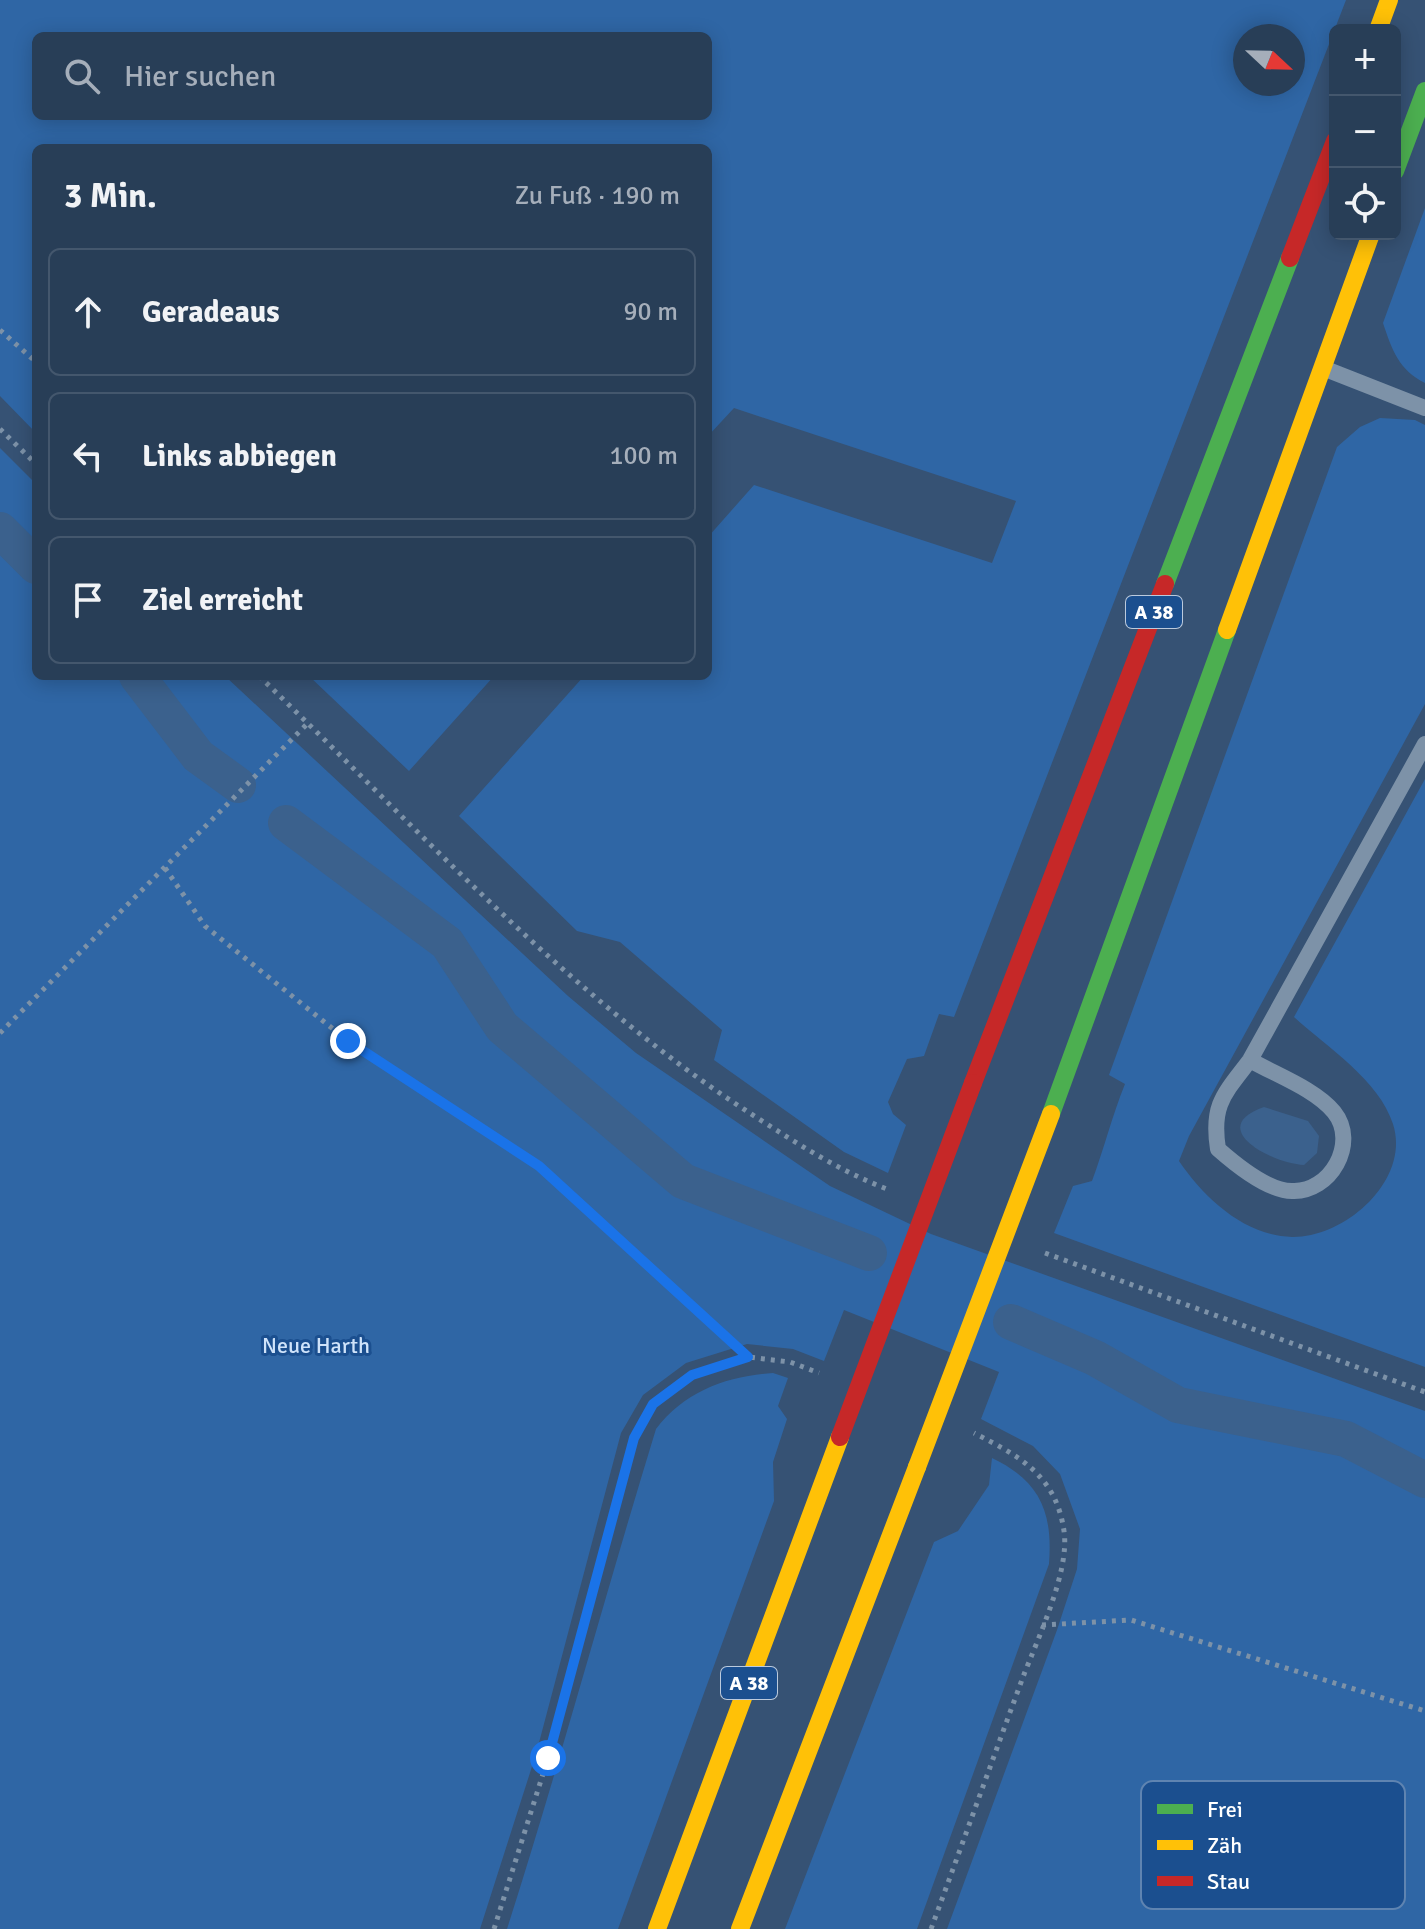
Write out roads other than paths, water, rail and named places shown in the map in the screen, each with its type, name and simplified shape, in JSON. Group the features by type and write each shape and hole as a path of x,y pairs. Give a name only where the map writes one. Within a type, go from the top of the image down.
{"highway":[{"path":"1380,24 1389,0"},
{"path":"1396,168 1425,91"},
{"name":"A 38","path":"657,1929 973,1083 1329,157"},
{"path":"740,1929 1051,1114 1369,240"}],"lane":[{"path":"1322,367 1425,408"},
{"path":"1250,1060 1335,1113 1344,1140 1337,1165 1318,1186 1291,1192 1244,1172 1218,1149 1213,1121 1224,1093 1250,1060 1425,744"}],"waterway":[{"path":"0,530 32,562"},
{"path":"140,680 198,756 238,785"},
{"path":"286,823 447,943 502,1027 683,1181 869,1253"},
{"path":"1011,1322 1095,1358 1178,1405 1346,1439 1425,1480"}],"park label":[{"name":"Neue Harth","path":"316,1345"}]}
